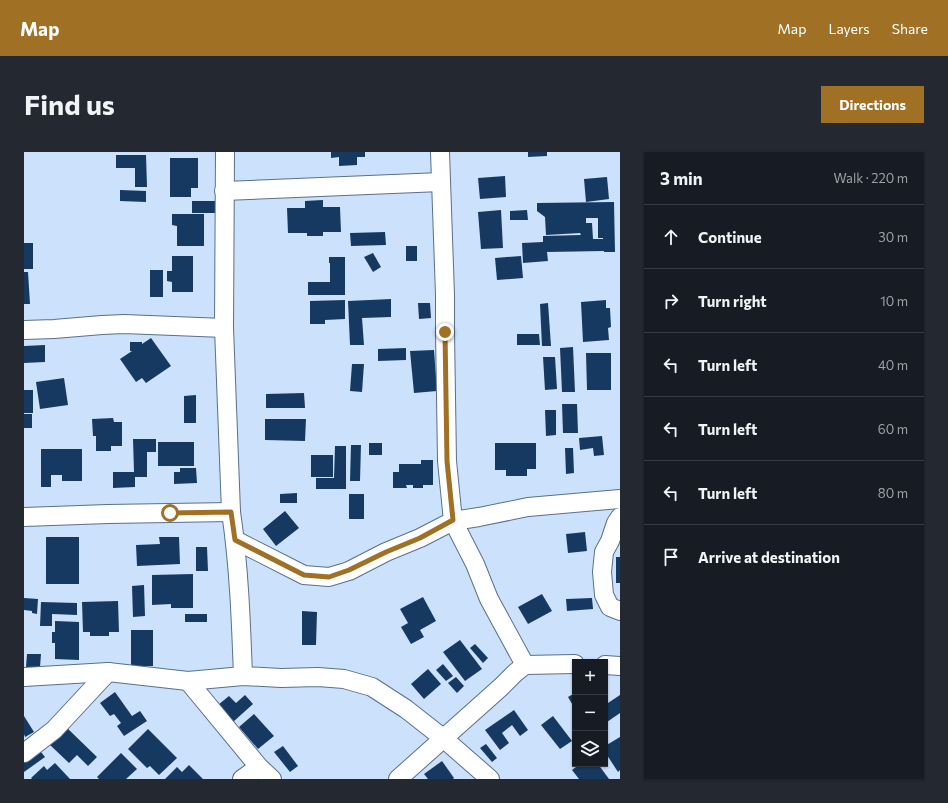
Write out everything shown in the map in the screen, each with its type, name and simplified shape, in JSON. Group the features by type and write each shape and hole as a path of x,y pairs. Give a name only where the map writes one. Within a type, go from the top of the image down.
{"street":[{"path":"224,152 224,328 231,512 235,540 241,616 243,676"},
{"path":"440,152 446,295 445,332 447,461 453,520 475,564 489,599 525,665"},
{"path":"224,191 441,182"},
{"path":"24,330 124,324 224,328"},
{"path":"235,540 304,575 329,577 349,570 386,552 420,538 453,520 478,517 528,507 620,499"},
{"path":"24,517 231,512"},
{"path":"620,517 604,552 602,572 604,596 610,607 620,611"},
{"path":"398,779 525,665 572,664"},
{"path":"608,665 620,666"},
{"path":"24,677 108,672 188,681 243,676 280,678 318,677 344,679 372,687 406,709 443,738 490,779"},
{"path":"24,753 54,730 108,672"},
{"path":"188,681 265,773 242,779"}],"building":[{"path":"331,152 365,152 365,157 357,157 357,165 339,166 339,157 331,158"},
{"path":"528,152 547,152 547,156 528,157"},
{"path":"116,155 146,155 147,187 135,187 135,168 116,168"},
{"path":"170,158 198,158 198,188 191,188 191,197 170,197"},
{"path":"505,176 506,197 480,199 478,178"},
{"path":"607,177 609,199 586,202 584,179"},
{"path":"120,190 146,191 146,202 120,201"},
{"path":"323,200 323,207 340,207 341,232 323,232 323,236 307,236 307,233 288,233 287,208 305,208 305,201"},
{"path":"192,201 217,201 217,213 192,213"},
{"path":"614,202 615,252 547,252 548,261 523,263 522,243 543,242 543,236 581,235 580,233 546,235 545,217 537,211 537,203","holes":["586,218 598,218 598,238 603,239 593,239 592,223 586,223"]},
{"path":"501,210 503,248 481,249 478,212"},
{"path":"527,210 528,220 510,220 510,211"},
{"path":"172,214 204,214 204,246 177,246 177,226 172,225"},
{"path":"385,232 386,245 351,246 350,233"},
{"path":"24,243 33,243 33,269 24,269"},
{"path":"406,246 417,246 417,261 406,261"},
{"path":"373,253 381,267 373,272 364,257"},
{"path":"172,256 193,256 193,292 172,292 172,282 167,281 167,271 172,271"},
{"path":"521,256 523,278 497,280 495,258"},
{"path":"329,257 345,257 345,295 308,295 308,282 330,282"},
{"path":"150,270 163,270 163,297 150,297"},
{"path":"24,272 28,272 30,304 24,304"},
{"path":"391,299 391,317 362,318 364,345 350,345 348,301"},
{"path":"345,300 345,319 325,320 325,324 310,324 310,301"},
{"path":"606,300 606,308 610,308 611,327 608,328 609,340 583,342 581,302"},
{"path":"418,303 430,303 431,318 419,319"},
{"path":"548,303 551,346 542,346 540,304"},
{"path":"517,334 539,334 540,345 517,345"},
{"path":"151,338 171,366 146,383 142,378 136,382 120,359 132,351 130,351 130,342 142,342 142,344"},
{"path":"45,345 45,362 24,363 24,346"},
{"path":"573,347 575,392 562,392 560,348"},
{"path":"406,348 406,360 378,361 378,349"},
{"path":"434,350 437,391 414,393 410,351"},
{"path":"586,353 611,353 611,390 587,390"},
{"path":"543,357 555,357 557,389 545,390"},
{"path":"352,364 364,364 362,392 350,391"},
{"path":"64,378 68,405 40,409 36,382"},
{"path":"24,390 33,390 33,413 24,413"},
{"path":"304,393 305,408 266,408 266,394"},
{"path":"196,395 196,423 184,423 184,396"},
{"path":"562,404 577,404 578,433 563,433"},
{"path":"545,410 556,410 556,435 546,436"},
{"path":"24,414 32,414 32,428 24,428"},
{"path":"113,418 114,422 122,422 122,446 111,446 111,451 96,451 96,436 93,436 92,419"},
{"path":"265,419 306,419 305,441 265,440"},
{"path":"602,436 604,455 594,456 593,448 580,450 579,438"},
{"path":"133,439 156,439 156,452 147,452 147,477 135,477 135,487 113,488 113,472 134,472"},
{"path":"158,442 194,442 194,466 158,466"},
{"path":"369,443 382,443 382,455 369,455"},
{"path":"495,443 536,443 536,469 527,469 527,476 506,476 506,470 495,470"},
{"path":"351,445 361,445 360,481 350,481"},
{"path":"335,446 346,446 346,489 316,489 316,478 334,478"},
{"path":"565,448 573,448 574,473 566,474"},
{"path":"41,449 82,449 82,481 62,481 62,475 51,475 51,487 41,487"},
{"path":"311,455 333,455 333,477 311,477"},
{"path":"421,460 433,460 433,485 423,485 423,488 413,488 413,485 406,485 407,488 393,488 393,472 399,472 399,464 421,464"},
{"path":"180,468 196,468 197,483 174,484 174,472 180,472"},
{"path":"297,493 297,503 280,503 280,494"},
{"path":"349,494 364,494 364,519 349,519"},
{"path":"285,511 299,528 276,546 263,529"},
{"path":"585,532 587,551 568,553 566,534"},
{"path":"46,537 79,537 79,584 46,584"},
{"path":"159,537 179,537 180,564 137,566 136,545 160,544"},
{"path":"196,547 207,547 208,571 196,571"},
{"path":"616,557 620,557 620,583 616,583"},
{"path":"193,574 193,608 171,608 171,604 152,605 152,575"},
{"path":"144,585 145,616 133,617 132,586"},
{"path":"542,594 552,611 528,624 518,607"},
{"path":"423,597 436,621 420,630 424,637 411,644 401,627 408,623 400,609"},
{"path":"24,598 38,599 37,614 32,613 32,611 24,610"},
{"path":"592,598 593,609 567,611 566,599"},
{"path":"118,601 119,632 109,632 109,636 90,636 90,632 83,632 82,602"},
{"path":"41,602 77,603 77,615 52,614 52,626 40,626"},
{"path":"302,611 317,612 316,645 302,645"},
{"path":"185,614 207,614 207,622 185,622"},
{"path":"55,621 79,622 79,660 55,659 55,643 52,643 52,632 55,632"},
{"path":"131,630 153,630 153,666 131,666"},
{"path":"460,640 482,669 465,681 443,652"},
{"path":"475,644 488,658 483,663 470,648"},
{"path":"27,654 41,654 40,667 26,667"},
{"path":"443,664 453,676 446,681 436,670"},
{"path":"428,669 441,684 424,699 411,684"},
{"path":"456,677 464,686 457,693 448,683"},
{"path":"115,692 132,716 140,711 147,721 124,736 117,726 121,723 114,714 110,716 100,703"},
{"path":"245,695 253,704 233,722 218,705 229,696 236,703"},
{"path":"572,695 572,704 568,697"},
{"path":"620,695 620,713 608,721 608,703"},
{"path":"514,710 528,730 520,736 512,725 502,733 509,743 500,750 485,730"},
{"path":"254,714 274,736 258,749 239,727"},
{"path":"24,716 34,732 25,737 24,734"},
{"path":"553,716 572,741 560,749 541,725"},
{"path":"66,727 97,757 88,766 77,755 69,763 49,744"},
{"path":"148,729 177,758 159,775 150,766 147,768 128,749"},
{"path":"620,737 620,770 618,772 608,757 608,744"},
{"path":"486,744 497,758 492,762 480,748"},
{"path":"283,746 298,766 290,772 274,752"},
{"path":"37,747 45,757 24,772 24,756"},
{"path":"121,753 137,769 126,779 99,779 97,777"},
{"path":"442,761 454,778 428,779 424,774"},
{"path":"55,763 70,779 31,778 44,766 47,770"},
{"path":"189,765 203,779 165,779 177,767 182,772"},
{"path":"576,767 600,767 609,779 579,779 572,770"}],"route":[{"path":"170,513 231,512 235,540 304,575 329,577 349,570 386,552 420,538 453,520 447,461 445,332"}]}
